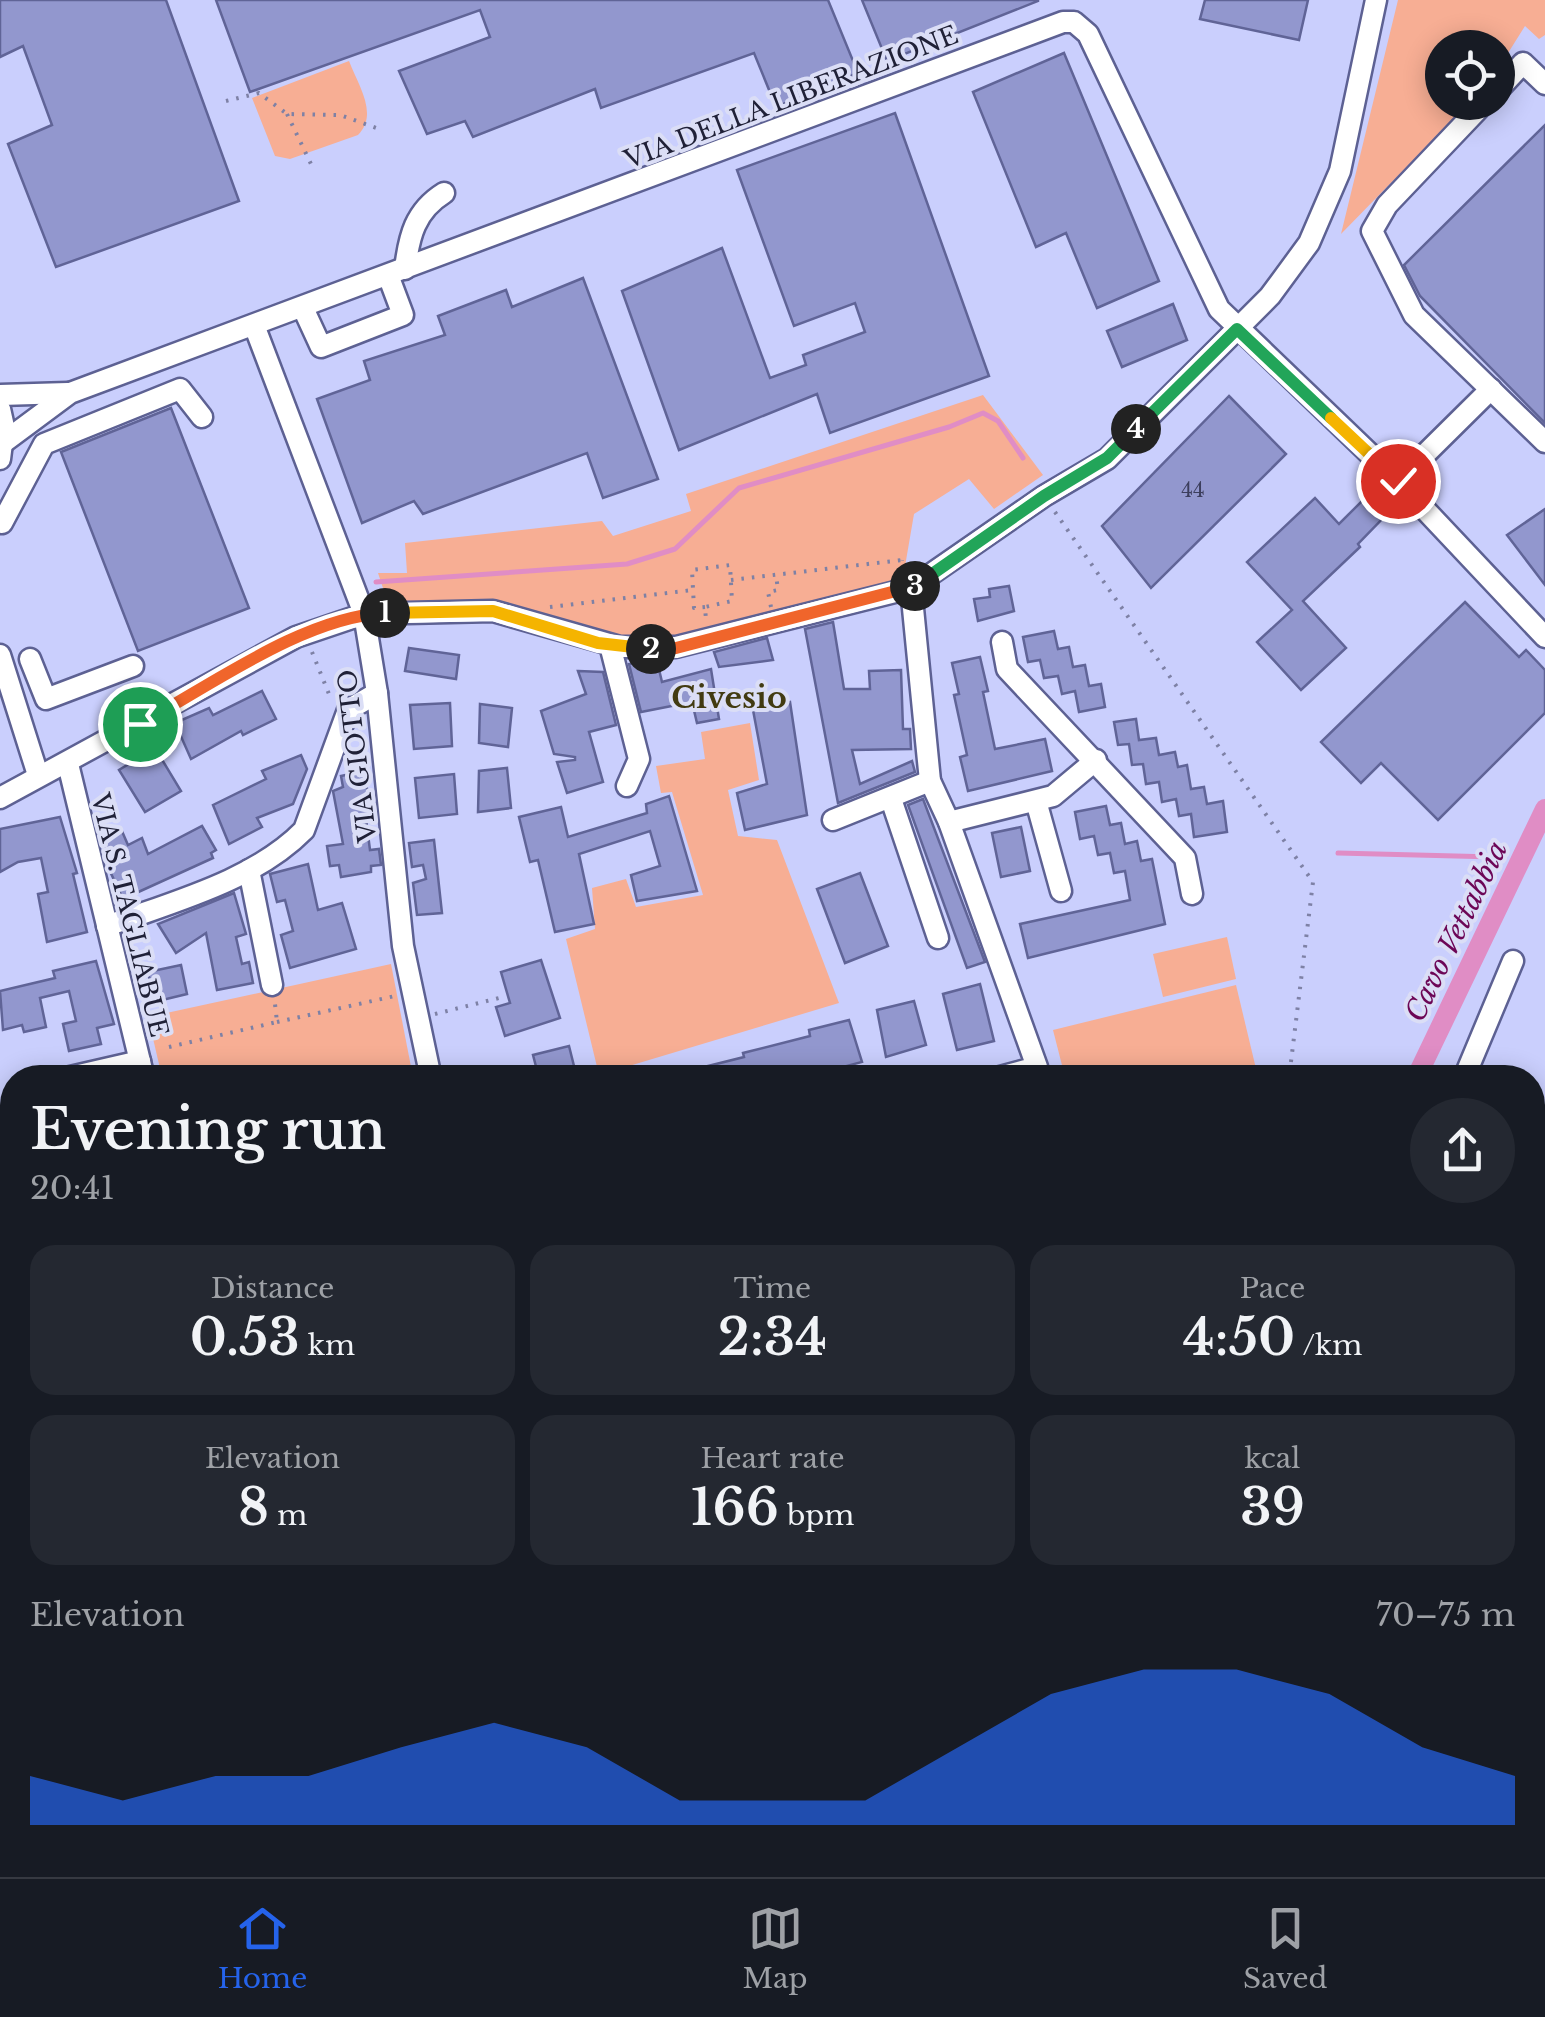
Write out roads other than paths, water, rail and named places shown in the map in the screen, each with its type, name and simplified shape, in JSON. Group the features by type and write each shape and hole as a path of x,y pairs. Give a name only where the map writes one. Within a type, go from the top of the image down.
{"street":[{"path":"0,798 305,634 364,614 493,611 610,645 652,649 708,640 908,578 1107,458 1270,296 1309,243 1340,171 1376,0"},
{"name":"VIA DELLA LIBERAZIONE","path":"0,395 70,393 1064,22 1074,22 1088,34 1219,309 1398,481 1545,637"},
{"path":"1515,72 1523,63 1545,84"},
{"path":"1469,120 1387,206 1372,231 1414,315 1545,442"},
{"path":"302,308 321,347 403,315 397,272 425,205 444,193"},
{"name":"VIA GIOTTO","path":"254,326 364,614 378,693 404,946 428,1065"},
{"path":"2,523 44,444 180,389 202,416"},
{"path":"1398,481 1491,390"},
{"name":"VIA DELLA LIBERAZIONE","path":"2,451 70,393"},
{"path":"0,409 2,451"},
{"path":"908,578 930,781 949,822 1036,1065"},
{"path":"1002,642 1007,668 1185,858 1192,894"},
{"path":"610,645 639,759 627,786"},
{"path":"0,655 38,775"},
{"path":"30,659 46,699 134,666"},
{"path":"107,926 249,870 290,844 304,830 348,710 378,693"},
{"path":"949,822 1036,801 1066,788 1096,760"},
{"name":"VIA S. TAGLIABUE","path":"68,764 141,1065"},
{"path":"833,820 930,781"},
{"path":"891,799 938,938"},
{"path":"1036,801 1061,890"},
{"path":"249,870 272,985"},
{"path":"1469,1065 1513,961"}],"waterway":[{"path":"376,582 627,564 675,549 739,488 949,427 983,413 998,421 1023,458"},
{"name":"Cavo Vettabbia","path":"1422,1065 1545,809"},
{"path":"1338,853 1495,857"}],"district":[{"name":"Civesio","path":"729,698"}]}
